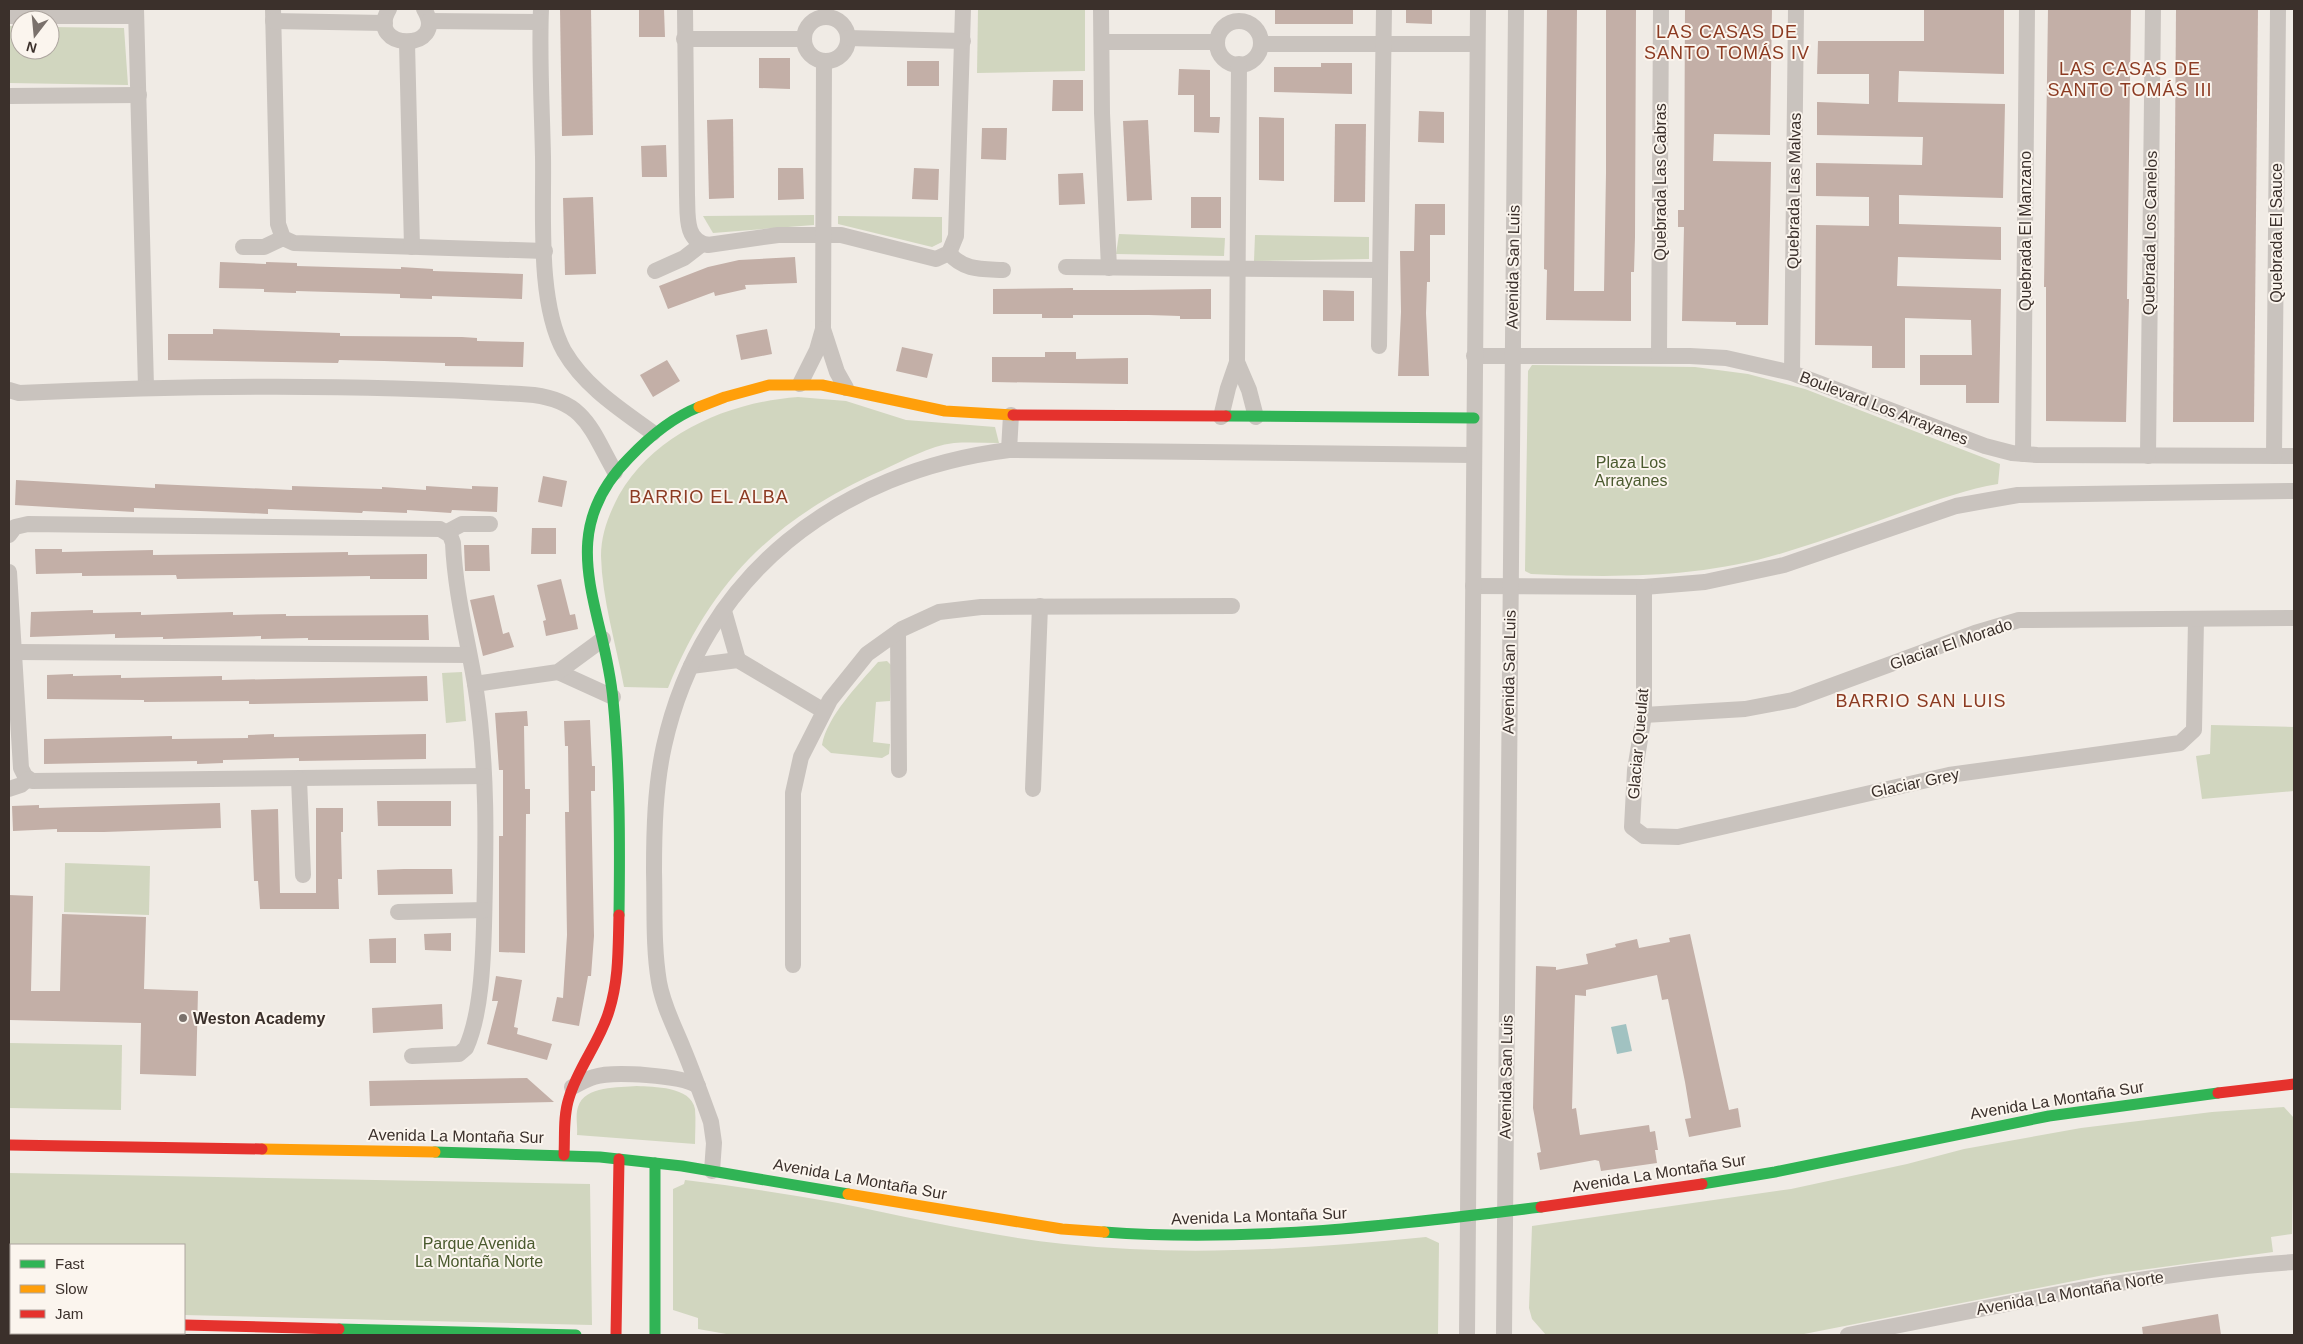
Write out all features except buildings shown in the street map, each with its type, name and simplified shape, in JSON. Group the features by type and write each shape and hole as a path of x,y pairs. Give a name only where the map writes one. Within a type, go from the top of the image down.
{"street":[{"path":"685,9 684,39 689,225 692,237 702,244 778,235 851,237 929,258 943,257 949,252 956,236 963,9"},
{"path":"1101,9 1102,112 1109,268"},
{"path":"1379,346 1384,9"},
{"path":"1466,1335 1478,9"},
{"name":"Avenida San Luis","path":"1504,1335 1516,9"},
{"name":"Quebrada Las Cabras","path":"1659,356 1661,9"},
{"name":"Quebrada Las Malvas","path":"1792,373 1796,9"},
{"name":"Quebrada El Manzano","path":"2023,454 2027,9"},
{"name":"Quebrada Los Canelos","path":"2148,456 2153,9"},
{"name":"Quebrada El Sauce","path":"2274,456 2278,9"},
{"path":"9,16 136,13 146,387"},
{"path":"825,13 841,23 848,38 847,45 841,55 836,59 824,61 808,51 804,39 810,24 825,13"},
{"path":"545,251 294,243 283,238 278,224 273,15 387,16 392,37 407,43 422,37 426,15 541,15 545,251 550,312 564,351 584,379 598,392 653,433"},
{"path":"1240,15 1256,28 1261,44 1254,59 1239,64 1223,58 1217,42 1224,26 1240,15"},
{"path":"848,38 963,41"},
{"path":"684,39 804,39"},
{"path":"1102,42 1217,42"},
{"path":"407,43 412,247"},
{"path":"1261,44 1477,44"},
{"path":"800,384 817,350 823,329 824,61"},
{"path":"1222,417 1228,388 1237,362 1239,64"},
{"path":"9,96 139,95"},
{"path":"243,247 264,247 283,238"},
{"path":"655,271 684,258 702,244"},
{"path":"949,252 954,259 967,267 1004,270"},
{"path":"1066,267 1380,270"},
{"path":"823,329 834,363 846,388"},
{"name":"Boulevard Los Arrayanes","path":"1474,356 1726,358 1792,373 1985,446 2023,454 2294,456"},
{"path":"1237,362 1249,390 1256,417"},
{"path":"564,1154 566,1108 572,1087 604,1028 611,1009 617,976 620,829 616,732 613,697 603,639 589,581 586,549 592,516 598,500 615,472 653,433 692,410 725,397 769,385 800,384 846,388 945,411 1011,415 1474,418"},
{"path":"9,390 19,393 146,387 307,387 512,393 547,396 567,403 576,409 586,421 615,472"},
{"path":"1009,450 1011,415"},
{"path":"712,1170 714,1133 698,1086 664,1003 656,965 655,824 659,774 669,724 691,666 724,611 751,575 778,548 834,507 862,491 921,468 957,458 1009,450 1473,455"},
{"path":"1473,586 1644,587 1705,582 1764,571 1858,541 1956,506 1998,497 2038,494 2294,490"},
{"path":"10,531 15,527 28,524 435,529 447,532 462,524 490,524"},
{"path":"412,1056 458,1054 466,1048 482,976 484,776 475,684 457,592 453,543 447,532"},
{"path":"9,572 21,768 28,779 41,783 484,776"},
{"name":"Glaciar Queulat","path":"1644,587 1644,715 1635,764 1632,827 1644,836"},
{"path":"1033,789 1040,606"},
{"path":"793,965 793,794 801,757 830,700 867,654 898,632 939,612 981,607 1232,606"},
{"path":"724,611 738,660"},
{"name":"Glaciar El Morado","path":"1644,715 1745,709 1793,700 1975,633 2019,620 2294,618"},
{"name":"Glaciar Grey","path":"1644,836 1678,837 1949,775 2180,743 2194,730 2196,619"},
{"path":"898,632 899,770"},
{"path":"475,684 558,672 603,639"},
{"path":"14,652 469,655"},
{"path":"691,666 738,660 824,711"},
{"path":"558,672 613,697"},
{"path":"9,789 21,785 28,779"},
{"path":"299,779 302,875"},
{"path":"398,912 484,910"},
{"path":"572,1087 595,1076 623,1074 691,1081 698,1086"},
{"name":"Avenida La Montaña Sur","path":"9,1145 564,1154 712,1170 1005,1221 1108,1234 1252,1236 1468,1217 1637,1194 1775,1172 2049,1116 2127,1104 2294,1084"},
{"path":"616,1335 619,1159"},
{"path":"655,1163 655,1335"},
{"name":"Avenida La Montaña Norte","path":"1848,1335 2120,1283 2209,1270 2294,1262"},
{"path":"185,1325 229,1331 576,1335"}],"green space":[{"path":"978,9 1085,9 1085,71 977,73"},
{"path":"9,26 10,60 60,60 60,27 124,28 128,85 9,83"},
{"path":"814,215 814,225 713,233 703,216"},
{"path":"838,216 942,217 942,242 932,247 838,224"},
{"path":"1119,234 1225,238 1224,256 1116,254"},
{"path":"1255,235 1369,237 1369,259 1254,261"},
{"name":"Plaza Los Arrayanes","path":"1532,365 1695,367 1748,374 1805,389 2000,464 1998,484 1943,498 1833,537 1755,561 1692,571 1628,576 1531,574 1525,571 1528,371"},
{"path":"798,397 846,401 906,420 995,427 999,443 954,443 926,450 845,488 811,509 780,531 752,556 727,584 705,615 686,649 668,688 624,687 604,589 601,556 606,524 619,495 634,473 652,454 673,438 696,425 746,406"},
{"path":"887,661 891,665 890,701 876,702 873,742 890,744 889,754 882,758 831,753 822,745 830,723 853,690 878,662"},
{"path":"462,672 466,721 446,723 442,673"},
{"path":"2211,725 2294,727 2294,791 2202,799 2196,756 2210,754"},
{"path":"65,863 150,866 149,915 64,912"},
{"path":"9,1043 122,1045 121,1110 9,1108"},
{"path":"637,1086 670,1089 679,1092 692,1101 695,1109 695,1144 577,1135 577,1110 582,1100 588,1095 603,1089"},
{"path":"2284,1107 2294,1118 2292,1234 2271,1237 2273,1252 2104,1275 1799,1335 1546,1335 1532,1319 1529,1308 1532,1226 1791,1189 1907,1164 1964,1149 2081,1128 2212,1112"},
{"name":"Parque Avenida La Montaña Norte","path":"9,1173 590,1184 592,1325 185,1315 185,1244 10,1244 9,1311"},
{"path":"685,1180 838,1203 1036,1241 1109,1248 1200,1251 1245,1250 1426,1237 1439,1243 1438,1335 732,1335 698,1329 698,1318 673,1310 673,1189 684,1184"}],"water":[{"path":"1626,1024 1632,1051 1617,1054 1611,1027"}],"traffic: fast":[{"path":"619,915 617,754 613,700 608,666 589,574 588,545 592,516 606,487 629,458 661,429 689,411 699,407"},
{"path":"1226,416 1474,418"},
{"path":"1702,1184 1775,1172 2049,1116 2218,1093"},
{"path":"435,1152 600,1157 682,1166 848,1194"},
{"path":"655,1163 655,1335"},
{"path":"1104,1232 1159,1235 1269,1234 1378,1226 1541,1207"},
{"path":"339,1329 576,1335"}],"traffic: slow":[{"path":"699,407 725,397 769,385 822,385 945,411 1013,415"},
{"path":"262,1149 435,1152"},
{"path":"848,1194 1062,1229 1104,1232"}],"traffic: jam":[{"path":"1013,415 1226,416"},
{"path":"564,1155 565,1119 569,1098 605,1022 615,988 619,915"},
{"path":"2218,1093 2294,1084"},
{"path":"9,1145 262,1149"},
{"path":"616,1335 619,1159"},
{"path":"1541,1207 1702,1184"},
{"path":"185,1325 339,1329"}],"place":[{"name":"Weston Academy","path":"183,1018"}],"district":[{"name":"LAS CASAS DE SANTO TOMÁS IV","path":"1727,42"},
{"name":"LAS CASAS DE SANTO TOMÁS III","path":"2130,79"},
{"name":"BARRIO EL ALBA","path":"709,497"},
{"name":"BARRIO SAN LUIS","path":"1921,701"}]}
